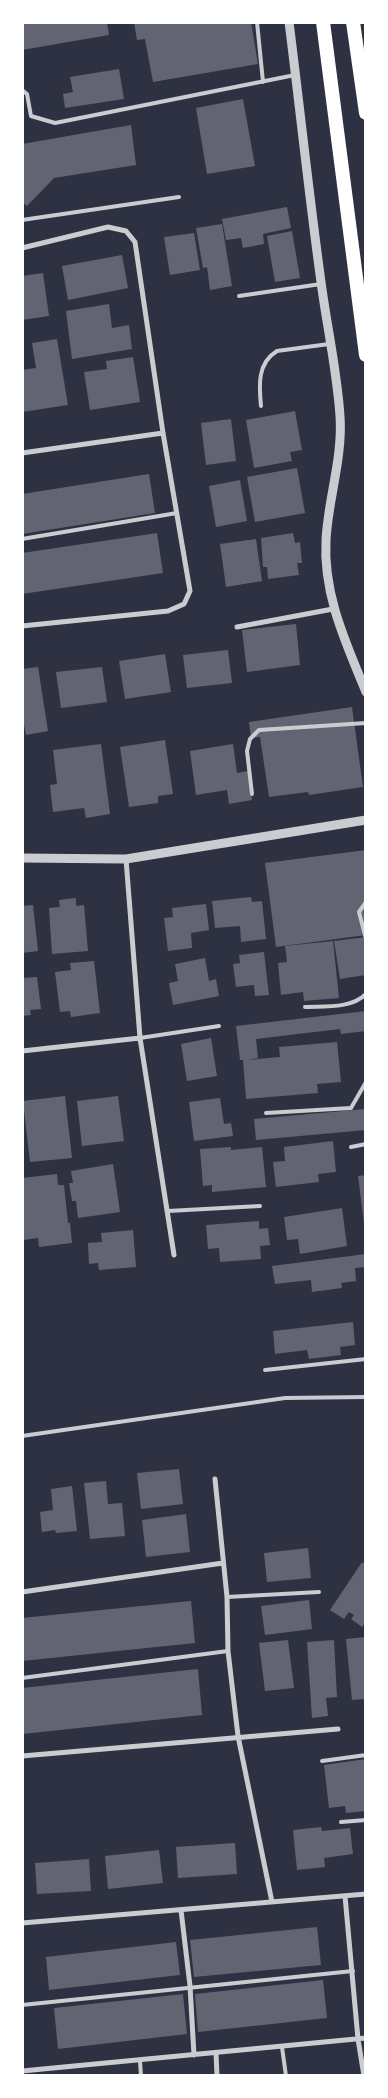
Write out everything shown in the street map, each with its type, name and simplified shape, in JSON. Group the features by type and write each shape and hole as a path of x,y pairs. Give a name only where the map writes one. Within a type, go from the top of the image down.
{"highway":[{"path":"323,22 366,355"},
{"path":"352,22 366,113"}],"street":[{"path":"288,22 321,284 332,344 341,418 326,539 325,570 333,609 366,692"},
{"path":"22,248 108,227 126,231 135,242 163,433 190,591 184,604 168,611 22,626"},
{"path":"22,452 163,433"},
{"path":"236,627 333,609"},
{"path":"22,858 126,859 366,820"},
{"path":"126,859 140,1038 161,1162 174,1255"},
{"path":"22,1051 140,1038"},
{"path":"215,1479 227,1597 228,1651 238,1736 272,1902"},
{"path":"22,1592 223,1563"},
{"path":"22,1756 338,1728"},
{"path":"22,1923 366,1894"},
{"path":"345,1896 358,2039 364,2076"},
{"path":"181,1910 190,1986 194,2055"},
{"path":"22,2071 366,2038"},
{"path":"216,2053 218,2076"}],"lane":[{"path":"257,22 263,82"},
{"path":"22,90 28,94 31,116 55,123 295,75"},
{"path":"22,220 179,197"},
{"path":"239,296 321,284"},
{"path":"261,406 258,382 262,368 269,355 277,351 332,344"},
{"path":"22,538 178,513"},
{"path":"252,794 247,751 250,739 259,730 366,723"},
{"path":"366,902 359,912 366,939"},
{"path":"305,1007 338,1006 361,999 366,994"},
{"path":"140,1038 219,1026"},
{"path":"266,1113 351,1108 366,1082"},
{"path":"351,1147 366,1144"},
{"path":"168,1211 260,1206"},
{"path":"266,1370 366,1359"},
{"path":"22,1436 285,1398 366,1397"},
{"path":"227,1597 320,1592"},
{"path":"22,1678 228,1651"},
{"path":"322,1761 366,1755"},
{"path":"340,1822 366,1820"},
{"path":"22,2005 190,1986 353,1971"},
{"path":"282,2047 286,2076"},
{"path":"140,2061 141,2076"}],"building":[{"path":"22,22 107,22 109,35 22,50"},
{"path":"134,22 251,22 258,64 153,82 145,39 137,40"},
{"path":"119,69 124,99 65,108 63,94 73,92 70,77"},
{"path":"243,99 255,166 207,174 196,108"},
{"path":"131,125 136,165 54,178 27,206 22,202 22,144"},
{"path":"287,207 291,228 263,234 264,244 243,248 241,238 226,240 222,219"},
{"path":"222,224 232,286 210,290 207,267 203,268 196,228"},
{"path":"292,231 300,278 275,282 267,236"},
{"path":"194,233 200,270 170,275 164,237"},
{"path":"122,255 128,288 68,300 62,266"},
{"path":"43,273 49,316 22,320 22,276"},
{"path":"109,304 112,328 129,325 132,349 72,359 66,311"},
{"path":"57,339 68,405 22,412 22,370 36,368 32,343"},
{"path":"133,357 140,402 90,410 84,372 107,369 106,361"},
{"path":"295,411 302,450 290,452 292,461 254,468 246,420"},
{"path":"231,419 236,461 206,465 201,423"},
{"path":"297,468 305,513 255,522 247,477"},
{"path":"149,474 155,513 22,534 22,494"},
{"path":"240,480 247,521 216,527 209,486"},
{"path":"157,533 163,573 22,594 22,553"},
{"path":"293,533 295,543 300,542 302,563 297,563 299,575 268,579 267,567 263,567 261,538"},
{"path":"256,539 262,581 226,587 220,544"},
{"path":"296,624 300,665 247,672 242,630"},
{"path":"228,650 232,683 187,688 183,655"},
{"path":"165,654 171,692 125,699 119,661"},
{"path":"38,667 48,731 26,735 22,715 22,669"},
{"path":"102,667 107,702 61,708 56,672"},
{"path":"352,707 363,787 309,795 308,792 269,797 260,737 251,738 249,722"},
{"path":"165,740 173,794 158,796 158,803 129,807 120,747"},
{"path":"101,744 110,814 86,818 84,808 53,812 50,785 57,784 53,750"},
{"path":"233,744 237,773 248,771 252,800 229,804 227,790 196,795 190,751"},
{"path":"366,850 366,935 276,947 265,863"},
{"path":"251,897 252,902 262,901 266,939 241,942 240,926 215,928 212,901"},
{"path":"76,898 76,906 84,905 88,951 52,954 49,908 60,907 59,900"},
{"path":"206,904 209,930 191,933 192,948 168,951 164,918 173,917 172,908"},
{"path":"33,905 38,951 22,953 22,906"},
{"path":"366,937 366,975 340,979 334,941"},
{"path":"333,941 339,998 304,1001 303,992 281,995 278,963 287,962 285,946"},
{"path":"264,952 269,995 255,996 254,985 236,987 233,964 240,963 239,955"},
{"path":"205,958 209,981 216,979 219,996 173,1005 169,983 178,981 175,964"},
{"path":"94,961 100,1013 71,1017 70,1011 60,1012 55,972 71,970 70,963"},
{"path":"37,977 41,1009 30,1010 31,1015 22,1016 22,978"},
{"path":"366,1011 366,1031 341,1034 340,1029 256,1039 258,1058 247,1060 280,1057 279,1047 337,1042 341,1082 317,1084 318,1093 246,1099 243,1060 240,1060 236,1026"},
{"path":"211,1038 217,1076 187,1081 181,1044"},
{"path":"65,1096 72,1158 30,1162 23,1101"},
{"path":"118,1096 124,1141 82,1146 77,1101"},
{"path":"220,1098 224,1124 231,1123 233,1136 194,1141 189,1102"},
{"path":"365,1109 366,1130 256,1140 254,1119"},
{"path":"333,1141 336,1172 318,1174 319,1182 276,1187 273,1162 285,1161 284,1147"},
{"path":"231,1147 231,1150 262,1147 266,1187 212,1192 212,1185 203,1186 200,1149"},
{"path":"113,1164 120,1212 78,1218 76,1201 72,1201 69,1183 73,1183 71,1171"},
{"path":"57,1174 58,1185 64,1185 72,1243 39,1247 38,1238 23,1240 22,1178"},
{"path":"366,1175 366,1223 364,1223 358,1176"},
{"path":"342,1208 347,1246 300,1254 298,1239 287,1240 284,1217"},
{"path":"259,1221 259,1229 268,1228 270,1245 260,1246 261,1259 220,1262 219,1248 208,1249 206,1225"},
{"path":"133,1230 136,1267 99,1270 98,1263 89,1264 88,1243 102,1242 101,1233"},
{"path":"366,1254 366,1267 355,1268 356,1281 341,1283 342,1288 312,1292 311,1280 275,1284 272,1266"},
{"path":"353,1322 355,1345 340,1347 341,1355 309,1359 307,1350 275,1354 273,1331"},
{"path":"179,1469 183,1504 141,1509 137,1473"},
{"path":"106,1481 108,1504 122,1503 125,1536 90,1539 84,1483"},
{"path":"72,1486 77,1531 56,1533 55,1530 42,1532 40,1512 53,1510 51,1489"},
{"path":"186,1514 190,1552 146,1557 142,1520"},
{"path":"308,1548 311,1578 267,1582 264,1553"},
{"path":"362,1562 366,1565 366,1622 362,1627 351,1619 354,1615 349,1612 344,1619 330,1610"},
{"path":"309,1600 312,1629 265,1635 261,1606"},
{"path":"191,1601 195,1643 22,1661 22,1618"},
{"path":"366,1637 366,1699 352,1700 346,1639"},
{"path":"288,1640 294,1688 265,1691 259,1643"},
{"path":"334,1640 337,1697 326,1698 328,1716 312,1718 307,1642"},
{"path":"198,1669 202,1715 22,1734 22,1688"},
{"path":"366,1759 366,1811 346,1813 345,1806 329,1808 324,1765"},
{"path":"321,1827 322,1831 350,1828 353,1854 324,1858 325,1867 297,1870 293,1830"},
{"path":"235,1843 237,1874 178,1878 176,1847"},
{"path":"159,1850 163,1883 108,1889 105,1856"},
{"path":"89,1859 91,1891 37,1894 35,1863"},
{"path":"317,1927 321,1965 194,1977 190,1940"},
{"path":"176,1942 180,1975 49,1990 46,1957"},
{"path":"323,1980 327,2018 198,2032 195,1994"},
{"path":"183,1994 187,2034 58,2049 54,2008"}]}
